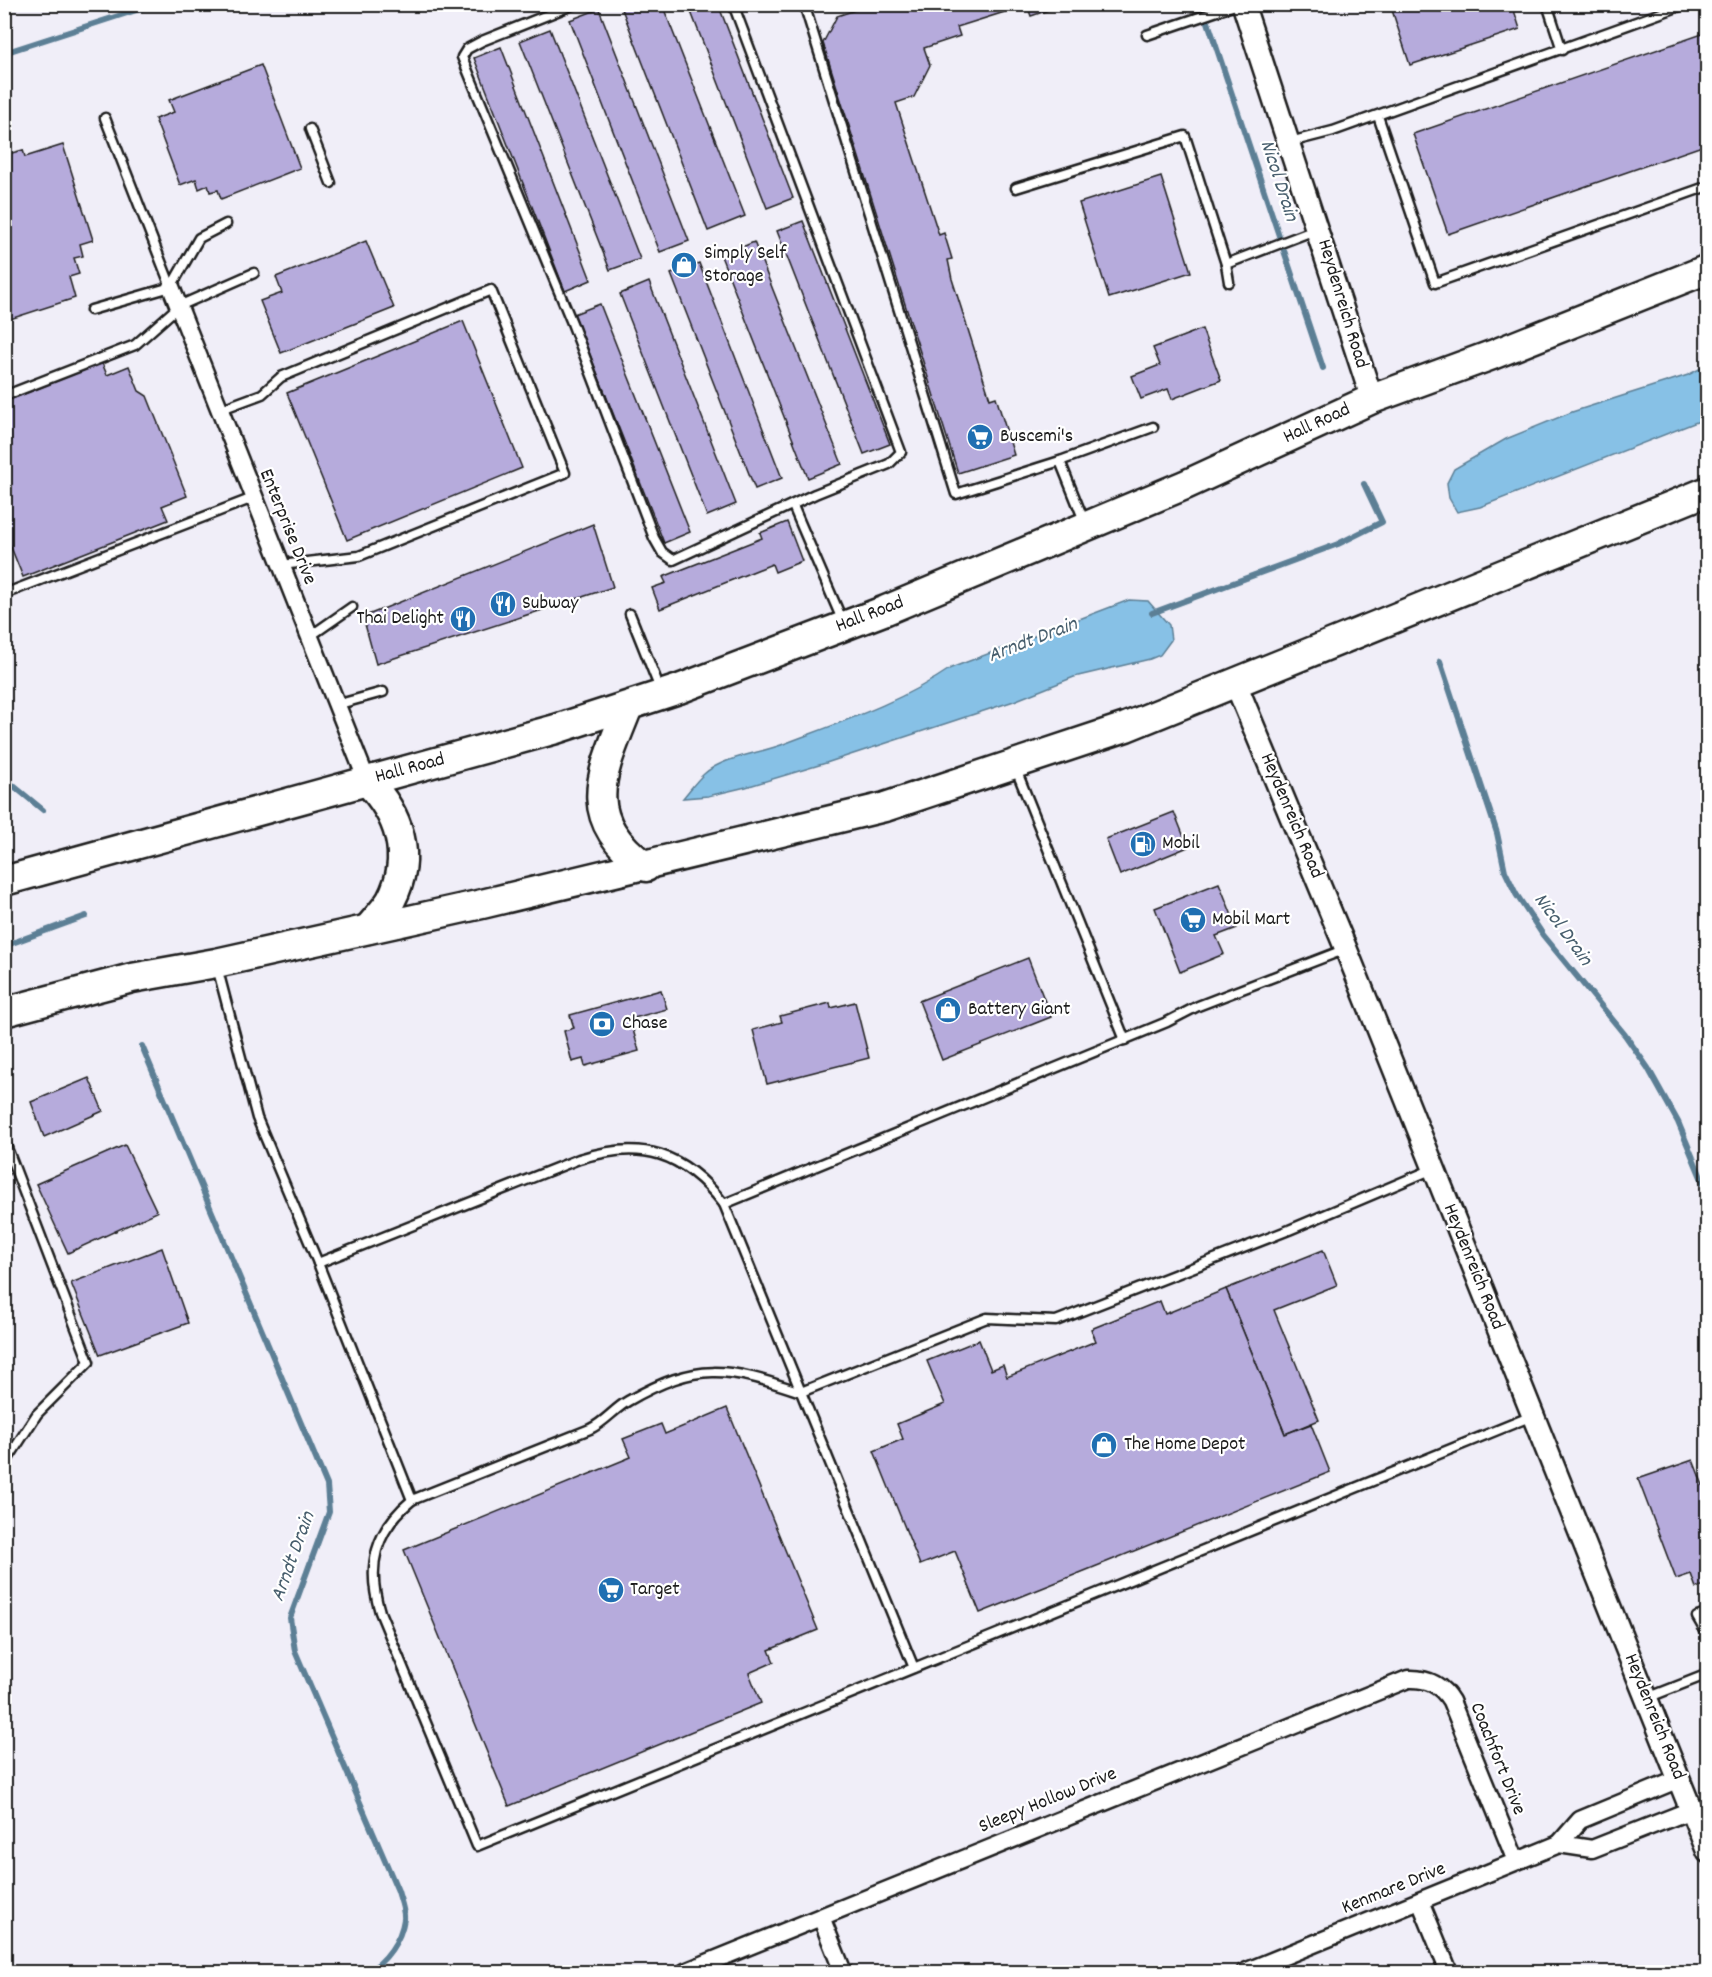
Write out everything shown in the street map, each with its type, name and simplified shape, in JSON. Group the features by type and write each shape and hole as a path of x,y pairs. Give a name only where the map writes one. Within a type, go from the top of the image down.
{"highway":[{"name":"Hall Road","path":"4,881 367,781 628,707 662,695 844,625 1185,485 1372,399 1492,355 1707,269"},
{"path":"4,1012 132,978 216,963 646,867 885,807 1126,727 1707,491"},
{"path":"628,707 605,765 601,784 602,804 611,834 624,851 646,867"},
{"path":"367,781 386,800 395,821 402,848 402,870 398,883 390,901 368,929"}],"street":[{"name":"Heydenreich Road","path":"1243,4 1286,143 1318,229 1372,399"},
{"name":"Enterprise Drive","path":"171,286 218,410 367,781"},
{"name":"Heydenreich Road","path":"1235,682 1346,948 1707,1852"},
{"name":"Sleepy Hollow Drive","path":"686,1972 1398,1681 1418,1678 1428,1681"},
{"name":"Coachfort Drive","path":"1428,1681 1446,1693 1451,1701 1516,1861"},
{"name":"Kenmare Drive","path":"1245,1972 1559,1844 1580,1820 1679,1779"},
{"path":"1559,1844 1592,1849 1691,1810"},
{"path":"1420,1901 1449,1972"},
{"path":"820,1917 843,1972"}],"lane":[{"path":"575,4 482,41 467,49 462,57 572,323 654,538 662,552 673,560 889,464 901,452 733,4"},
{"path":"804,4 956,494 1060,461 1153,427"},
{"path":"1147,34 1238,4"},
{"path":"1547,4 1562,51"},
{"path":"1286,143 1378,116 1686,4"},
{"path":"1378,116 1435,283 1707,186"},
{"path":"105,117 171,286"},
{"path":"310,129 331,183"},
{"path":"1016,188 1185,136 1226,264 1228,282"},
{"path":"91,310 171,286 199,238 226,224"},
{"path":"1226,264 1318,229"},
{"path":"4,396 135,345 178,306 254,273"},
{"path":"218,410 262,394 281,377 491,290 565,473 359,556 280,565"},
{"path":"1060,461 1086,526"},
{"path":"4,594 253,498"},
{"path":"793,506 844,625"},
{"path":"309,637 352,607"},
{"path":"630,614 662,695"},
{"path":"336,705 383,692"},
{"path":"1014,766 1125,1040"},
{"path":"724,1204 1125,1040 1198,1006 1346,948"},
{"path":"216,963 257,1118 318,1263 412,1500"},
{"path":"4,1140 89,1362 37,1414 4,1465"},
{"path":"318,1263 579,1159 611,1151 644,1150 673,1159 710,1186 724,1204 914,1668"},
{"path":"1433,1169 1289,1230 1056,1321 987,1318 801,1392 732,1371 701,1373 645,1392 590,1429 412,1500 393,1516 379,1541 374,1560 375,1595 477,1846 1533,1416"},
{"path":"1707,1613 1697,1617 1707,1636"},
{"path":"1647,1698 1707,1674"}],"water":[{"path":"1707,365 1707,418 1480,507 1457,512 1449,498 1447,483 1454,469 1506,439 1572,412 1688,375"},
{"path":"1129,600 1148,601 1169,625 1171,640 1160,655 1074,677 1014,701 746,787 708,796 683,798 704,774 721,764 781,745 846,720 911,692 951,668"}],"building":[{"path":"620,4 662,4 745,216 708,231"},
{"path":"688,4 718,4 793,198 767,208"},
{"path":"873,4 1066,4 1031,16 1027,5 957,27 960,36 924,48 930,65 914,97 896,103 939,235 944,233 952,259 948,260 952,279 990,399 996,397 1014,455 958,473 823,43 837,16"},
{"path":"1390,4 1512,4 1520,29 1410,65"},
{"path":"599,9 689,241 660,252 570,20"},
{"path":"550,29 640,259 610,270 520,41"},
{"path":"1708,32 1708,144 1448,234 1413,134"},
{"path":"501,47 591,280 565,291 474,58"},
{"path":"261,65 300,168 221,199 218,190 210,192 208,185 199,189 196,179 180,185 155,119 174,112 169,100"},
{"path":"63,145 93,240 80,244 83,256 74,258 79,274 69,277 75,298 4,321 4,155 23,150 25,157"},
{"path":"1161,177 1191,272 1109,298 1079,203"},
{"path":"803,221 890,444 864,454 777,231"},
{"path":"366,241 394,308 281,353 260,301 282,293 276,277"},
{"path":"754,242 842,464 808,478 721,256"},
{"path":"699,263 782,478 755,489 671,274"},
{"path":"649,282 736,504 707,516 620,294"},
{"path":"600,304 690,532 664,543 574,314"},
{"path":"463,321 522,468 347,540 287,393"},
{"path":"1202,329 1221,380 1172,399 1168,389 1141,399 1132,376 1160,365 1153,348"},
{"path":"102,363 107,375 129,366 139,391 147,396 187,496 162,506 168,520 23,577 4,530 4,402"},
{"path":"787,522 802,561 775,572 772,564 660,609 652,588 666,583 663,577 762,538 760,533"},
{"path":"593,524 613,587 376,664 363,617"},
{"path":"1174,812 1188,847 1120,875 1106,839"},
{"path":"1219,883 1237,928 1216,936 1224,954 1180,972 1155,908"},
{"path":"1028,958 1051,1017 942,1060 919,1001"},
{"name":"Chase","path":"661,990 667,1009 630,1019 639,1051 585,1066 583,1059 572,1062 564,1031 574,1028 570,1015"},
{"path":"855,1002 869,1058 767,1084 753,1030 782,1022 780,1016 830,1003 831,1008"},
{"path":"89,1078 103,1111 44,1137 31,1102"},
{"path":"125,1145 157,1212 68,1253 36,1184"},
{"path":"162,1248 188,1323 100,1355 71,1283"},
{"path":"1323,1250 1337,1285 1274,1310 1319,1420 1285,1434 1226,1289"},
{"name":"The Home Depot","path":"1226,1289 1285,1434 1311,1424 1330,1472 980,1613 955,1551 920,1565 874,1451 903,1439 897,1424 945,1404 927,1361 979,1340 991,1370 1003,1365 1007,1377 1096,1341 1091,1329 1160,1301 1165,1314"},
{"name":"Target","path":"727,1408 818,1630 769,1650 774,1662 749,1673 761,1703 509,1806 404,1550 631,1457 623,1439 661,1424 665,1434"},
{"path":"1693,1460 1708,1498 1708,1584 1696,1588 1691,1574 1676,1579 1638,1479"}],"waterway":[{"path":"4,53 155,4"},
{"name":"Nicol Drain","path":"1202,4 1323,368"},
{"name":"Arndt Drain","path":"1152,613 1338,544 1382,522 1364,484"},
{"name":"Nicol Drain","path":"1440,661 1497,833 1505,871 1516,894 1543,935 1625,1035 1648,1068 1678,1122 1708,1194"},
{"name":"Arndt Drain","path":"4,778 43,810"},
{"path":"4,946 86,916"},
{"name":"Arndt Drain","path":"142,1046 327,1485 329,1512 290,1618 295,1651 398,1891 403,1909 404,1919 400,1935 392,1950 367,1972"}],"place":[{"name":"Simply Self Storage","path":"684,265"},
{"name":"Buscemi's","path":"980,437"},
{"name":"Subway","path":"503,604"},
{"name":"Thai Delight","path":"463,619"},
{"name":"Mobil","path":"1143,844"},
{"name":"Mobil Mart","path":"1193,920"},
{"name":"Battery Giant","path":"948,1010"},
{"name":"Chase","path":"602,1024"},
{"name":"The Home Depot","path":"1104,1445"},
{"name":"Target","path":"611,1590"}]}
